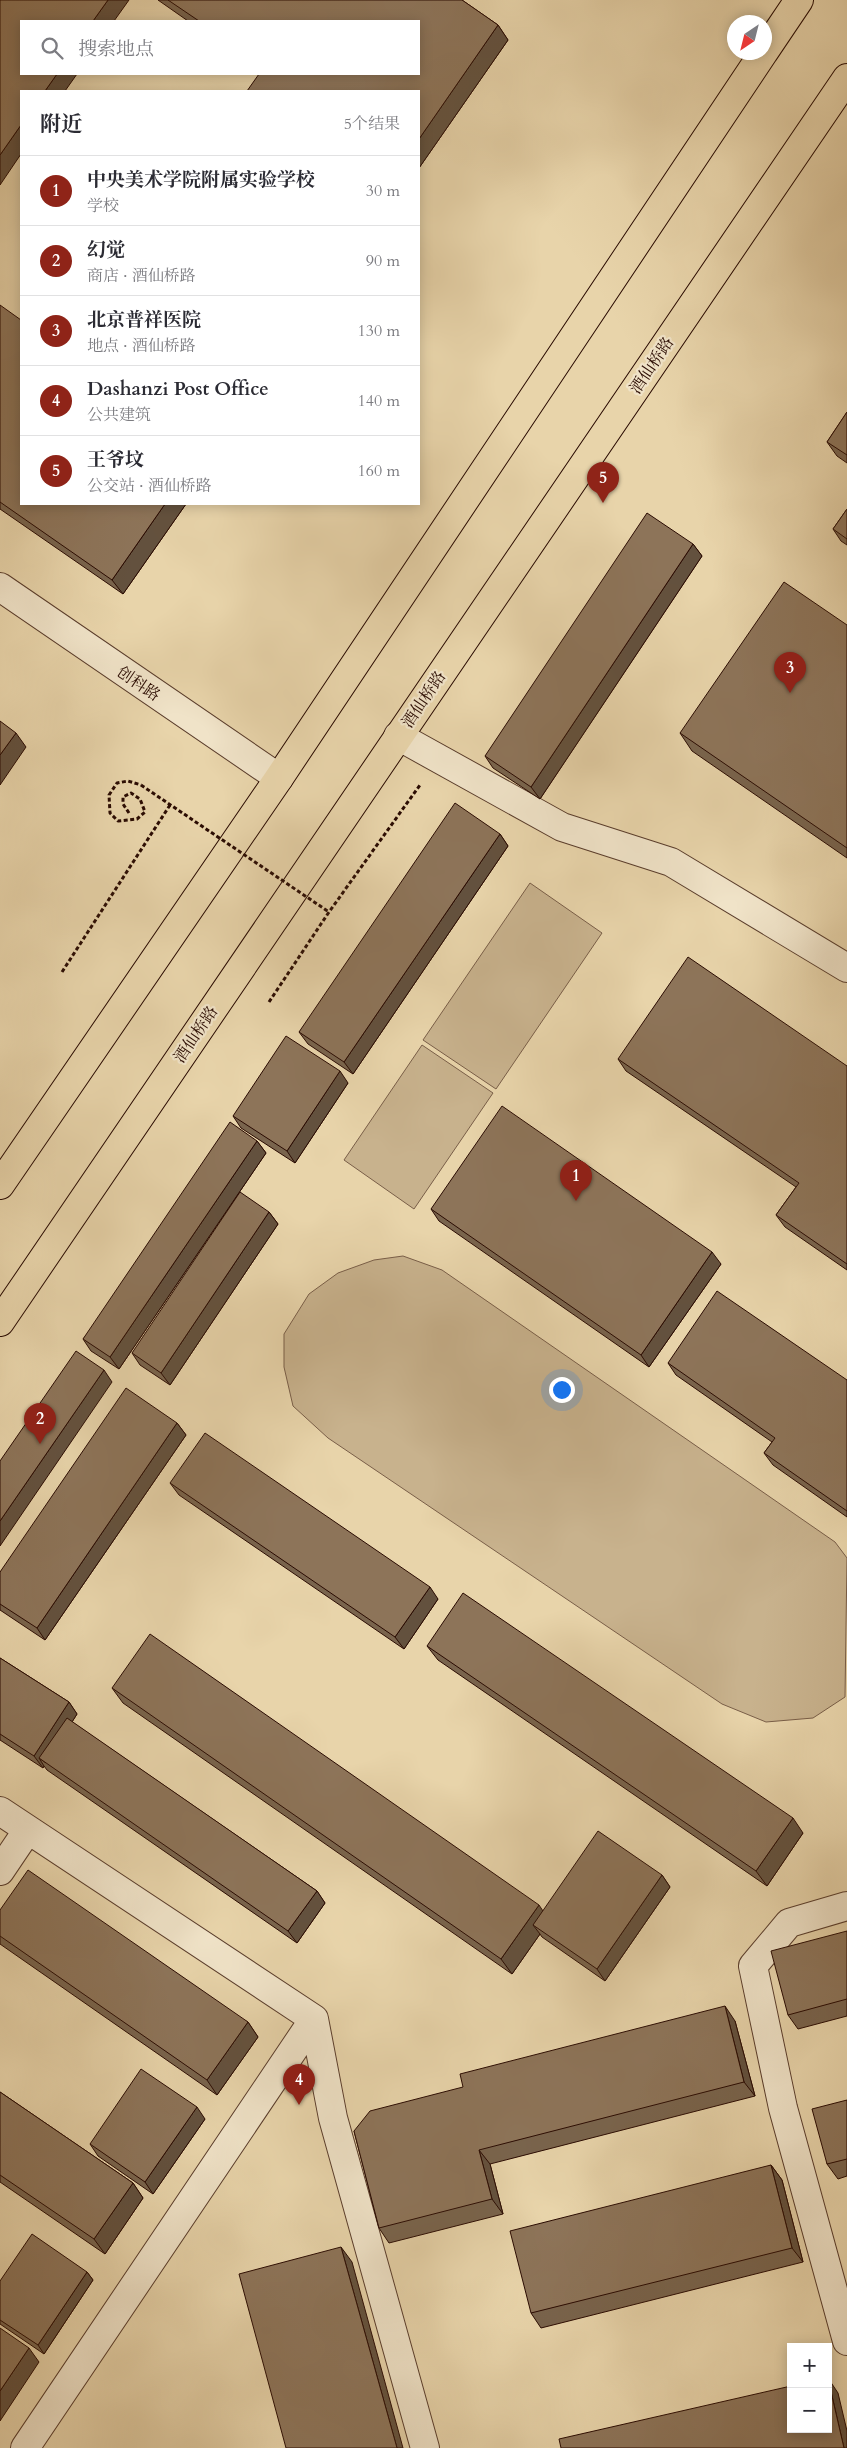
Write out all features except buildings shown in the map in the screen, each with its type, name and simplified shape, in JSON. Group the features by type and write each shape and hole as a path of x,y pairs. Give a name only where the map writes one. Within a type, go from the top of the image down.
{"main road":[{"path":"772,40 799,0"},
{"path":"0,1185 279,778 759,60"},
{"name":"酒仙桥路","path":"0,1322 847,78"}],"street":[{"name":"创科路","path":"0,587 279,778"},
{"path":"398,736 562,827 671,862 847,968"},
{"path":"0,1811 314,2019 333,2118 425,2448"},
{"path":"0,1871 27,1830"},
{"path":"847,1906 789,1923 753,1966 783,2108 847,2341"},
{"path":"25,2448 314,2019"}],"path":[{"path":"129,813 123,804 123,797 132,793 140,799 145,812 137,819 118,821 110,813 109,795 117,783 128,781 140,785 329,912"},
{"path":"269,1002 329,912 423,781"},
{"path":"62,972 170,805"}],"shaded area":[{"path":"530,883 602,933 496,1089 423,1040"},
{"path":"422,1045 493,1093 414,1209 344,1160"},
{"path":"403,1256 442,1270 835,1542 847,1558 845,1697 813,1718 766,1722 722,1704 328,1438 293,1406 284,1367 284,1334 309,1294 338,1273 374,1260"}],"place":[{"name":"王爷坟","path":"603,503"},
{"name":"北京普祥医院","path":"790,693"},
{"name":"中央美术学院附属实验学校","path":"576,1201"},
{"name":"幻觉","path":"40,1444"},
{"name":"Dashanzi Post Office","path":"299,2105"}]}
